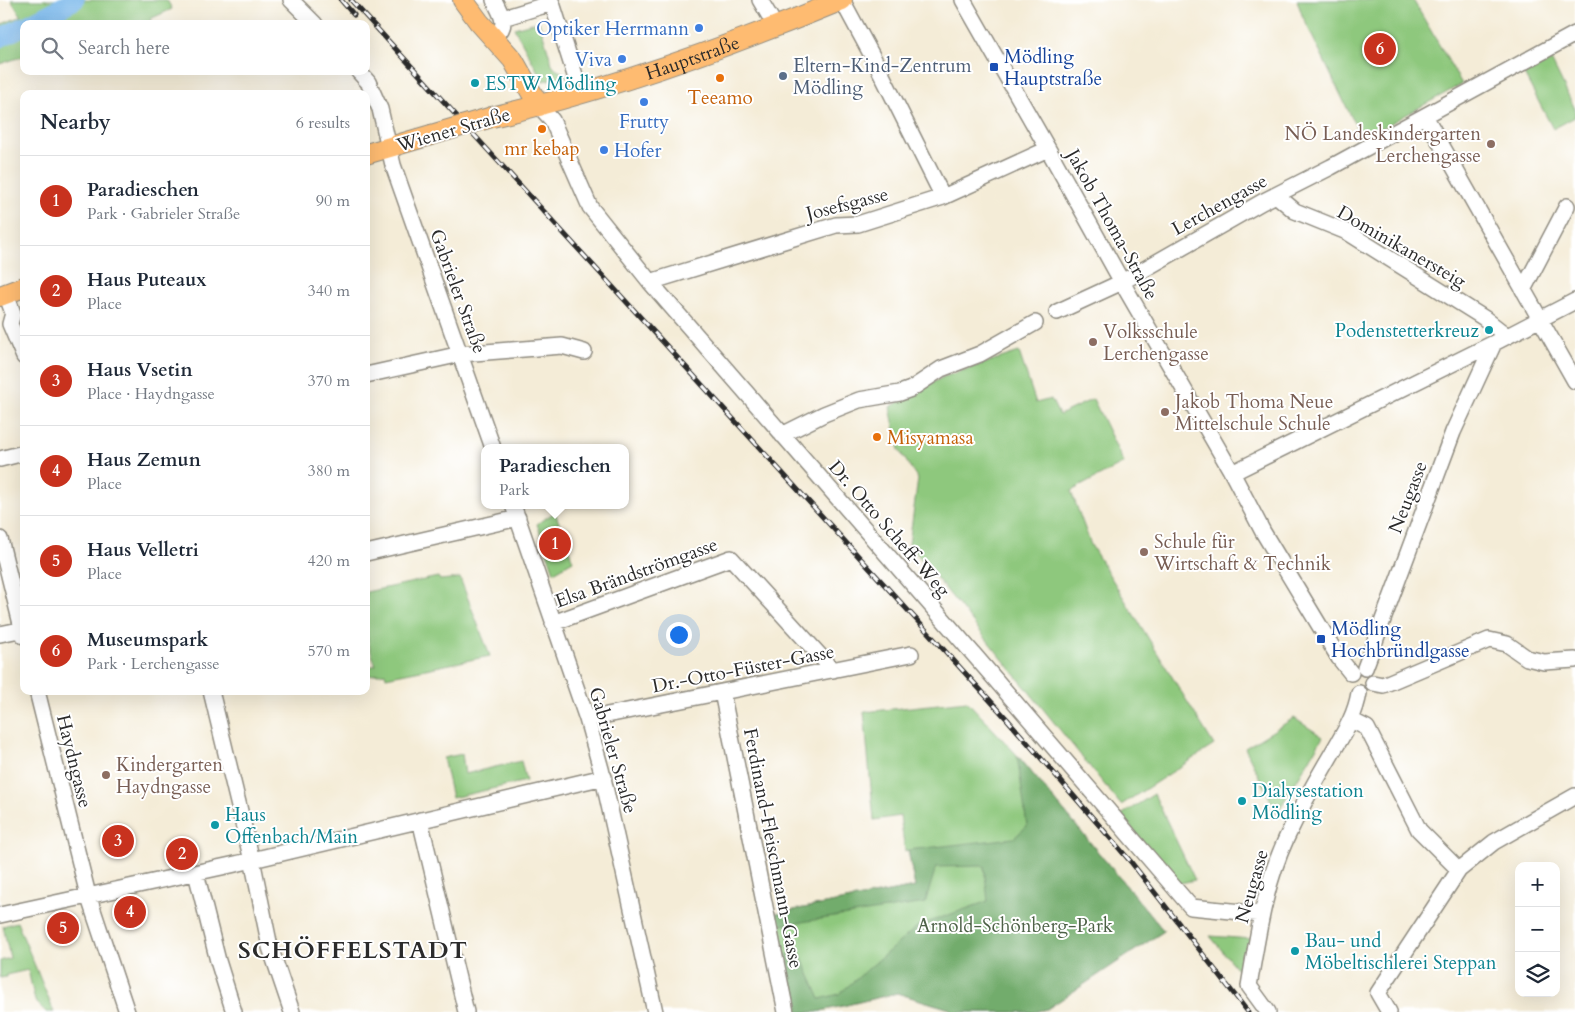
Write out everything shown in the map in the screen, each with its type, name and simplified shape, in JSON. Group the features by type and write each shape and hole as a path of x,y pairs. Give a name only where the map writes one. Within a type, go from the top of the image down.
{"main road":[{"path":"463,0 479,22 513,60 539,106"},
{"name":"Hauptstraße","path":"539,106 632,79 776,27 842,0"},
{"name":"Wiener Straße","path":"370,153 492,117 539,106"}],"street":[{"path":"291,0 311,20"},
{"path":"494,0 503,18 502,31 494,37"},
{"path":"760,0 776,27"},
{"path":"842,0 943,197"},
{"name":"Jakob Thoma-Straße","path":"963,0 1263,532 1339,658 1358,671"},
{"path":"503,18 552,3 581,94"},
{"name":"Lerchengasse","path":"1057,312 1122,282 1276,195 1575,34"},
{"name":"Gabrieler Straße","path":"362,75 368,82 375,96 385,124 393,165 492,444"},
{"name":"Dr. Otto Scheff-Weg","path":"539,106 552,120 590,207 650,282 1191,907 1262,914"},
{"path":"1425,116 1575,381"},
{"name":"Josefsgasse","path":"650,282 836,225 858,224 943,197 1048,149"},
{"name":"Dominikanersteig","path":"1276,195 1295,211 1348,232 1484,318 1500,340"},
{"path":"1523,290 1566,206"},
{"path":"10,292 13,312 10,324 20,348"},
{"path":"1232,474 1575,301"},
{"path":"782,435 824,414 859,400 900,394 911,390 941,369 980,354 1035,323"},
{"name":"Neugasse","path":"1358,671 1453,432 1500,340"},
{"path":"370,374 461,354 562,346 584,352"},
{"path":"0,459 20,454"},
{"path":"370,551 515,512"},
{"name":"Gabrieler Straße","path":"515,512 587,719 604,777 655,1012"},
{"path":"0,539 20,620"},
{"name":"Elsa Brändströmgasse","path":"553,623 731,558 833,670"},
{"path":"0,634 20,632"},
{"path":"1374,683 1384,685 1489,640 1507,644 1527,658 1535,660 1544,662 1575,660"},
{"name":"Dr.-Otto-Füster-Gasse","path":"587,719 909,655"},
{"path":"1358,671 1373,676 1374,683 1370,690 1359,693 1350,687 1348,680 1358,671"},
{"name":"Ferdinand-Fleischmann-Gasse","path":"722,692 786,1012"},
{"name":"Neugasse","path":"1268,1012 1250,986 1270,876 1286,838 1351,720 1359,693"},
{"name":"Haydngasse","path":"38,695 88,895 127,1012"},
{"path":"212,695 270,948 292,1012"},
{"path":"1351,720 1367,728 1420,830 1459,870"},
{"path":"0,915 196,873 604,777"},
{"path":"1389,1012 1378,994 1459,870 1494,842 1575,796"},
{"path":"420,820 466,1012"},
{"path":"196,873 218,961 234,1012"}],"green space":[{"path":"11,0 167,0 172,9 150,20 20,20 20,57 0,64 0,25 21,16"},
{"path":"1297,0 1413,0 1462,84 1362,139 1302,15"},
{"path":"539,21 552,64 557,70 570,76 543,81 514,28"},
{"path":"1551,60 1575,109 1575,117 1553,129 1524,74"},
{"path":"1019,352 1036,403 1051,399 1059,415 1093,399 1124,463 1071,491 1091,545 1214,745 1121,805 909,544 918,479 899,450 890,407 943,377"},
{"path":"555,512 573,561 554,572 537,524"},
{"path":"438,577 440,580 460,578 490,656 386,677 385,673 370,675 370,667 376,665 370,649 370,591"},
{"name":"Arnold-Schönberg-Park","path":"967,701 1017,755 1164,931 1047,1009 1033,1012 952,1012 950,1009 897,993 817,1012 795,1012 772,914 915,887 908,850 905,851 900,816 874,820 864,712"},
{"path":"1294,718 1323,737 1277,813 1245,748"},
{"path":"462,754 465,774 521,761 526,781 452,798 443,758"},
{"name":"Arnold-Schönberg-Park","path":"1017,755 1164,931 1047,1009 1033,1012 952,1012 950,1009 897,993 817,1012 795,1012 782,956 800,953 820,999 839,994 918,926 988,901 984,866 936,867 925,903 775,926 772,914 915,887 908,850 1014,838 1027,826"},
{"path":"1154,794 1195,880 1176,884 1121,815"},
{"path":"17,922 54,1012 46,1012 35,1001 28,970 0,978 0,961 10,958 3,926"},
{"path":"1210,936 1252,939 1246,980"}],"waterway":[{"path":"37,20 75,0"},
{"path":"0,38 20,28"}],"railway":[{"path":"341,0 354,15"},
{"path":"351,0 369,20"},
{"path":"370,21 1007,719 1131,862 1248,1012"}],"place":[{"name":"Optiker Herrmann","path":"699,28"},
{"name":"Museumspark","path":"1380,49"},
{"name":"Viva","path":"622,59"},
{"name":"Mödling Hauptstraße","path":"994,67"},
{"name":"Eltern-Kind-Zentrum Mödling","path":"783,76"},
{"name":"Teeamo","path":"720,78"},
{"name":"ESTW Mödling","path":"475,83"},
{"name":"Frutty","path":"644,102"},
{"name":"mr kebap","path":"542,129"},
{"name":"NÖ Landeskindergarten Lerchengasse","path":"1491,144"},
{"name":"Hofer","path":"604,150"},
{"name":"Podenstetterkreuz","path":"1489,330"},
{"name":"Volksschule Lerchengasse","path":"1093,342"},
{"name":"Jakob Thoma Neue Mittelschule Schule","path":"1165,412"},
{"name":"Misyamasa","path":"877,437"},
{"name":"Paradieschen","path":"555,544"},
{"name":"Schule für Wirtschaft & Technik","path":"1144,552"},
{"name":"Mödling Hochbründlgasse","path":"1321,639"},
{"name":"Kindergarten Haydngasse","path":"106,775"},
{"name":"Dialysestation Mödling","path":"1242,801"},
{"name":"Haus Offenbach/Main","path":"215,825"},
{"name":"Haus Vsetin","path":"118,841"},
{"name":"Haus Puteaux","path":"182,854"},
{"name":"Haus Zemun","path":"130,912"},
{"name":"Haus Velletri","path":"63,928"},
{"name":"Bau- und Möbeltischlerei Steppan","path":"1295,951"}],"district":[{"name":"SCHÖFFELSTADT","path":"353,950"}]}
